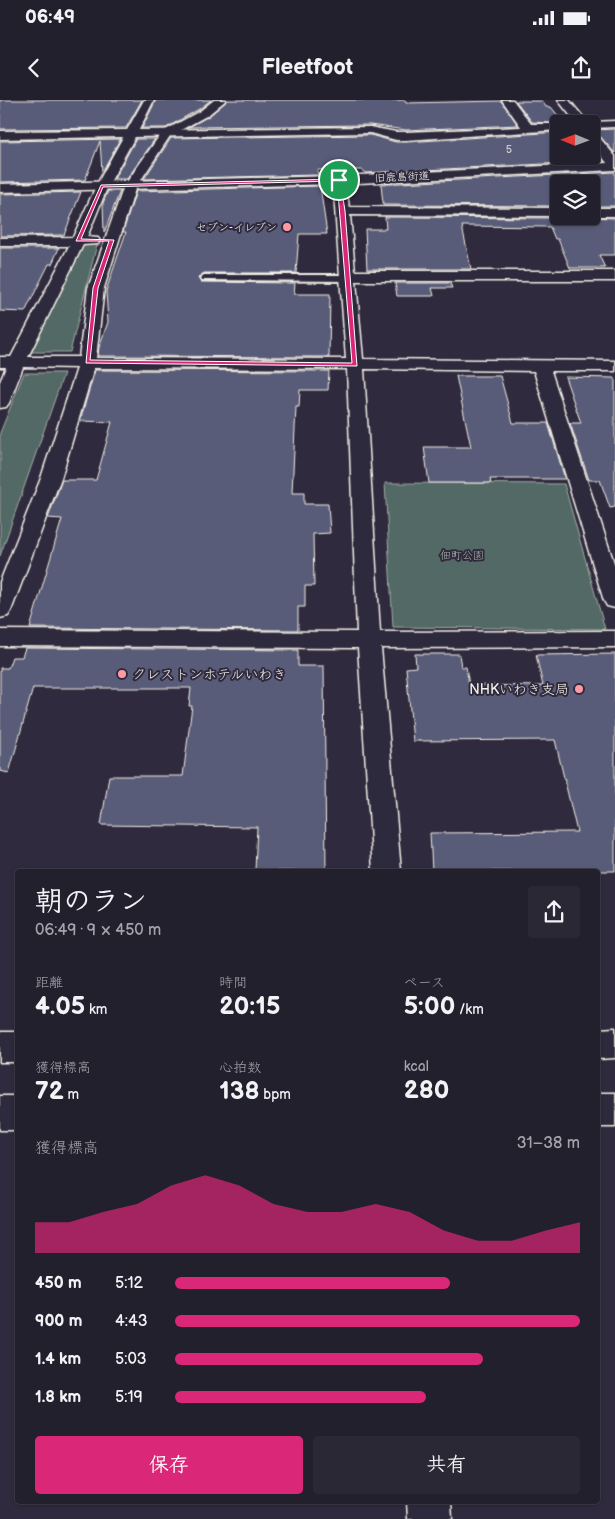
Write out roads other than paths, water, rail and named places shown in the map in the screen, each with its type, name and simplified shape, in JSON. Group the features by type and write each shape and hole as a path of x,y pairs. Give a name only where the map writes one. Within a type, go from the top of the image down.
{"street":[{"path":"0,403 9,362 78,241 102,186 149,100"},
{"path":"0,611 51,478 87,362 96,288 130,186 166,134 204,113 221,100"},
{"path":"507,100 528,128"},
{"path":"563,100 576,115"},
{"path":"600,125 615,124"},
{"path":"0,135 370,130 406,136 550,127"},
{"path":"600,146 615,165"},
{"name":"旧鹿島街道","path":"102,186 339,180 615,165"},
{"path":"339,180 355,365 369,640 387,869"},
{"path":"0,188 102,186"},
{"path":"343,211 550,212"},
{"path":"600,212 615,212"},
{"path":"0,242 112,240"},
{"path":"347,277 615,276"},
{"path":"9,362 615,366"},
{"path":"540,366 615,601"},
{"path":"0,638 615,639"},
{"path":"600,1044 615,1043"},
{"path":"0,1047 15,1047"},
{"path":"600,1110 615,1110"},
{"path":"0,1113 15,1113"},
{"path":"429,1504 430,1519"}],"lane":[{"path":"204,278 347,277"}],"place":[{"name":"セブン-イレブン","path":"287,227"},
{"name":"クレストンホテルいわき","path":"122,674"},
{"name":"NHKいわき支局","path":"579,689"}],"park label":[{"name":"佃町公園","path":"462,555"}]}
